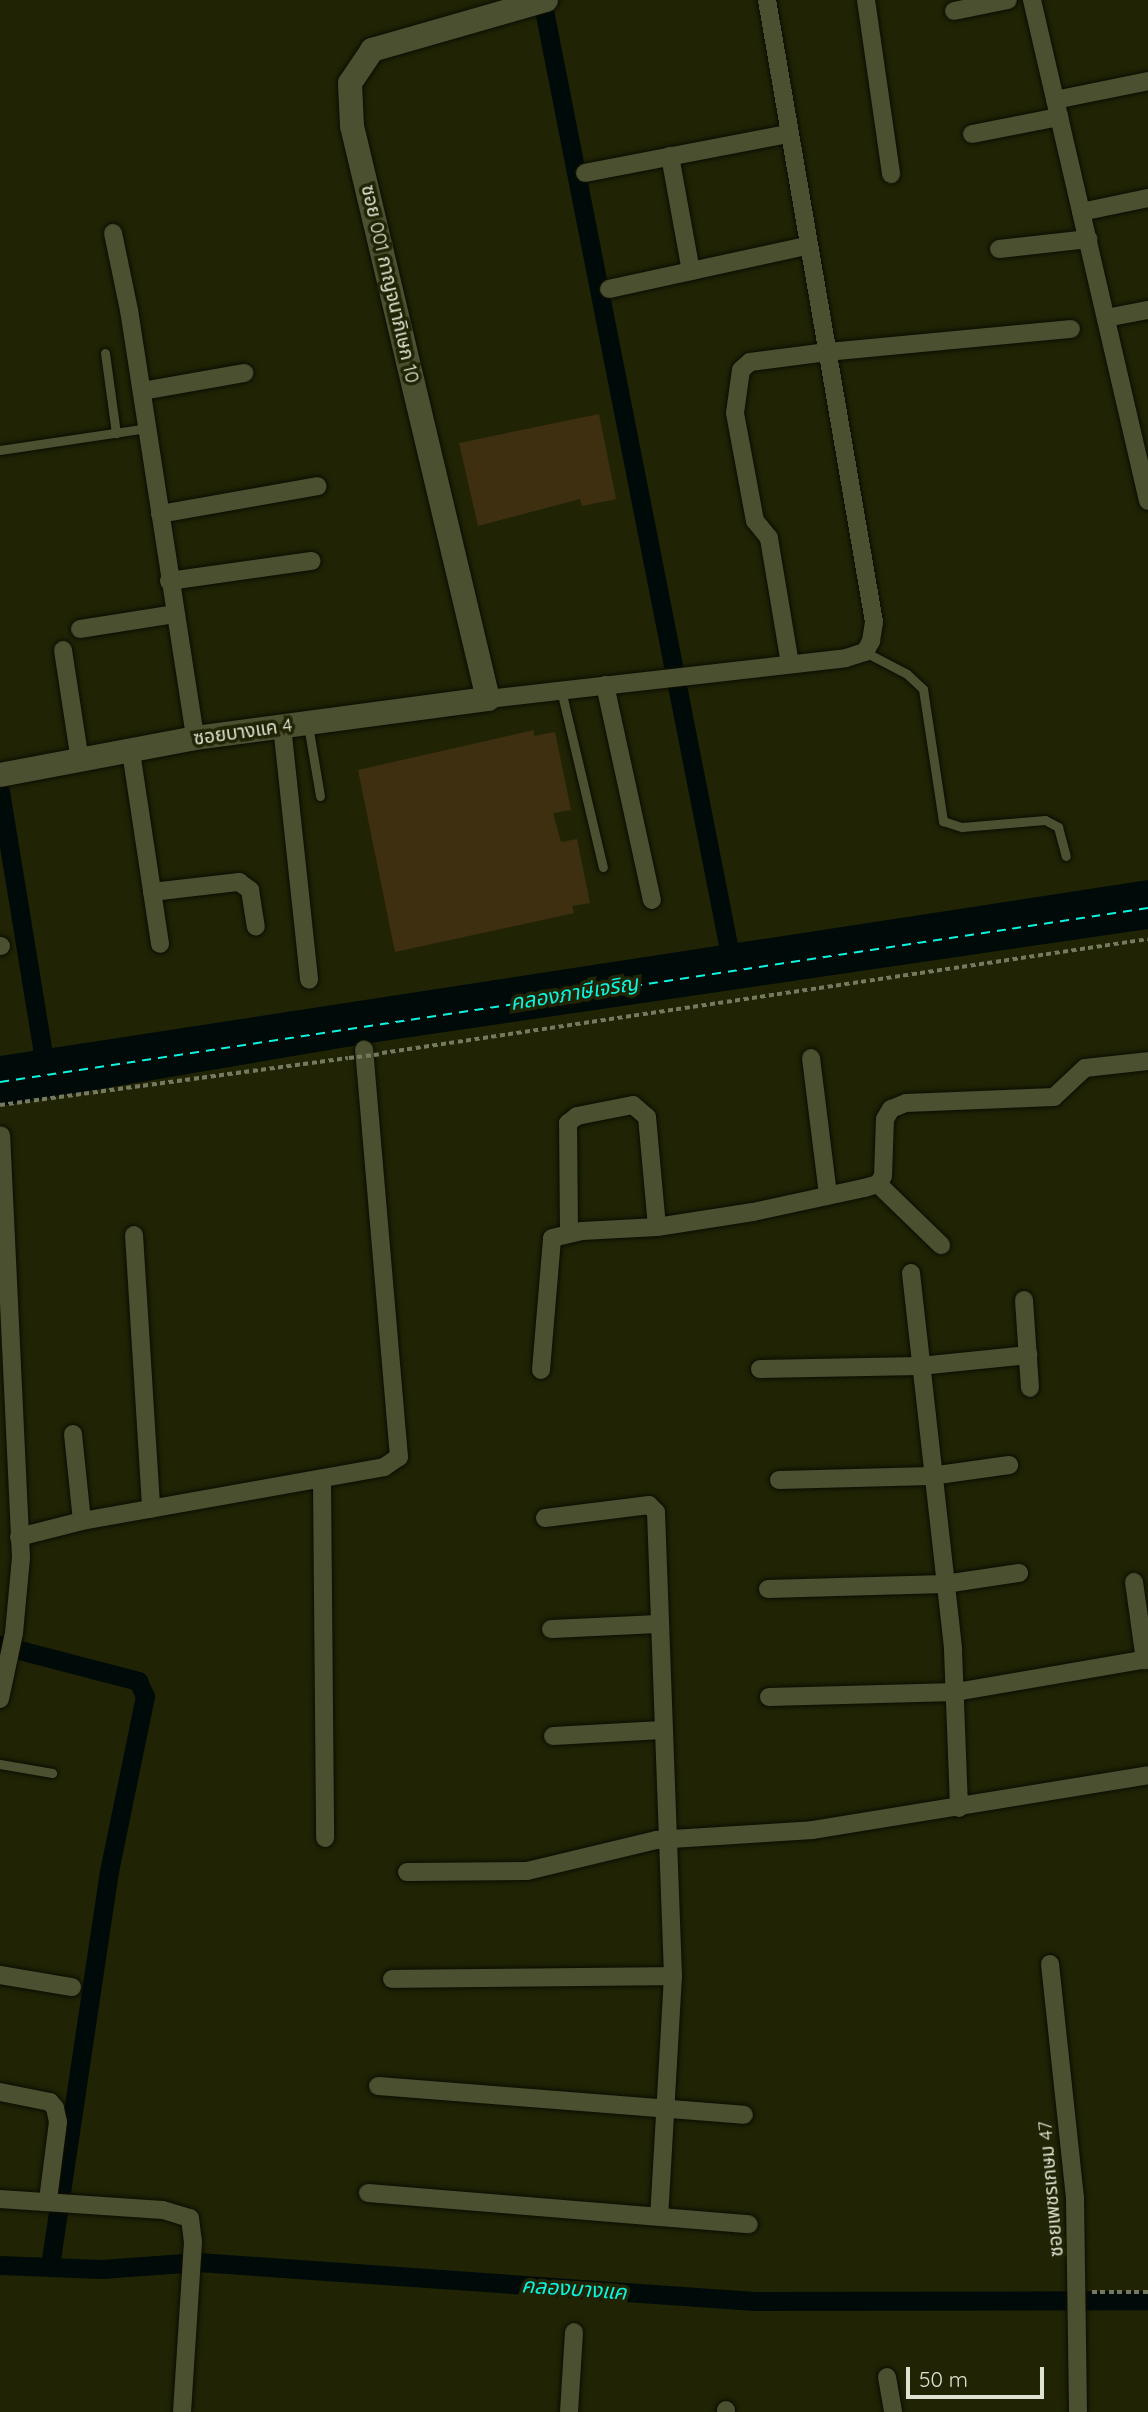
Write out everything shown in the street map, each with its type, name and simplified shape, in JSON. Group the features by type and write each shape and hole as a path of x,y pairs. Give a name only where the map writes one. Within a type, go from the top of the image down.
{"street":[{"name":"ซอย 001 กาญจนาภิเษก 10","path":"488,699 349,104 349,83 372,50 546,0"},
{"path":"488,699 790,664 865,652 874,622 806,246 767,0"},
{"path":"866,0 891,174"},
{"path":"954,11 1008,0"},
{"path":"1032,0 1148,501"},
{"path":"972,134 1148,81"},
{"path":"585,173 788,134"},
{"path":"670,156 691,271"},
{"path":"1081,212 1148,198"},
{"path":"113,233 142,391 195,738"},
{"path":"999,249 1088,239"},
{"path":"609,289 806,246"},
{"path":"1106,318 1148,310"},
{"path":"790,664 769,538 755,521 735,413 736,385 741,370 750,362 827,352 1071,328"},
{"path":"142,391 244,373"},
{"path":"1130,424 1148,419"},
{"path":"160,514 318,486"},
{"path":"169,581 312,561"},
{"path":"80,629 175,614"},
{"path":"63,650 80,761"},
{"path":"604,685 652,900"},
{"name":"ซอยบางแค 4","path":"0,775 195,738 488,699"},
{"path":"282,726 309,980"},
{"path":"131,752 160,944"},
{"path":"152,892 239,882 250,890 256,927"},
{"path":"19,1537 82,1521 384,1466 399,1457 401,1448 364,1054"},
{"path":"811,1058 828,1194"},
{"path":"878,1184 885,1168 885,1119 891,1109 906,1103 1054,1097 1085,1068 1148,1061"},
{"path":"569,1233 568,1124 577,1116 633,1105 647,1117 657,1227"},
{"path":"0,1699 14,1633 21,1557 1,1135"},
{"path":"541,1370 548,1248 552,1238 569,1233 657,1227 754,1212 878,1184"},
{"path":"878,1184 941,1245"},
{"path":"134,1235 151,1508"},
{"path":"911,1273 956,1692 959,1808"},
{"path":"1024,1300 1030,1388"},
{"path":"760,1369 920,1366 1028,1355"},
{"path":"74,1434 82,1521"},
{"path":"779,1480 931,1476 1009,1465"},
{"path":"322,1479 325,1838"},
{"path":"545,1518 649,1505 656,1512 673,1976 659,2216"},
{"path":"768,1589 945,1584 1019,1573"},
{"path":"769,1697 956,1692 1147,1659 1133,1582"},
{"path":"551,1629 659,1624"},
{"path":"553,1736 662,1730"},
{"path":"407,1872 527,1871 669,1838 813,1830 1148,1776"},
{"name":"ซอยเพชรเกษม 47","path":"1050,1964 1075,2198 1080,2312 1078,2412"},
{"path":"0,1975 72,1987"},
{"path":"392,1979 673,1976"},
{"path":"378,2085 744,2115"},
{"path":"0,2092 50,2102 55,2108 58,2122 48,2200"},
{"path":"368,2193 749,2224"},
{"path":"0,2199 48,2200 183,2214 192,2222 193,2242 181,2412"},
{"path":"569,2412 574,2332"},
{"path":"887,2377 893,2412"}],"lane":[{"path":"105,353 116,433"},
{"path":"0,450 148,428"},
{"path":"865,652 907,674 923,689 943,821 961,827 1045,820 1058,827 1066,856"},
{"path":"561,690 603,867"},
{"path":"308,722 320,796"},
{"path":"0,1764 52,1773"}],"path":[{"path":"0,1105 1148,939"},
{"path":"1079,2292 1148,2292"}],"water":[{"name":"คลองภาษีเจริญ","path":"1148,880 1148,929 370,1043 0,1106 0,1056"}],"building":[{"path":"599,414 616,499 582,506 580,499 478,526 459,443"},
{"path":"534,730 534,736 555,732 571,810 553,813 561,842 577,839 590,903 572,906 574,913 395,952 358,770"}],"waterway":[{"path":"542,0 732,965"},
{"path":"0,791 46,1072"},
{"path":"0,1645 138,1681 145,1696 109,1871 50,2267"},
{"name":"คลองบางแค","path":"0,2265 101,2269 198,2262 755,2301 1148,2300"}],"ferry route":[{"path":"0,1082 1148,908"}]}
